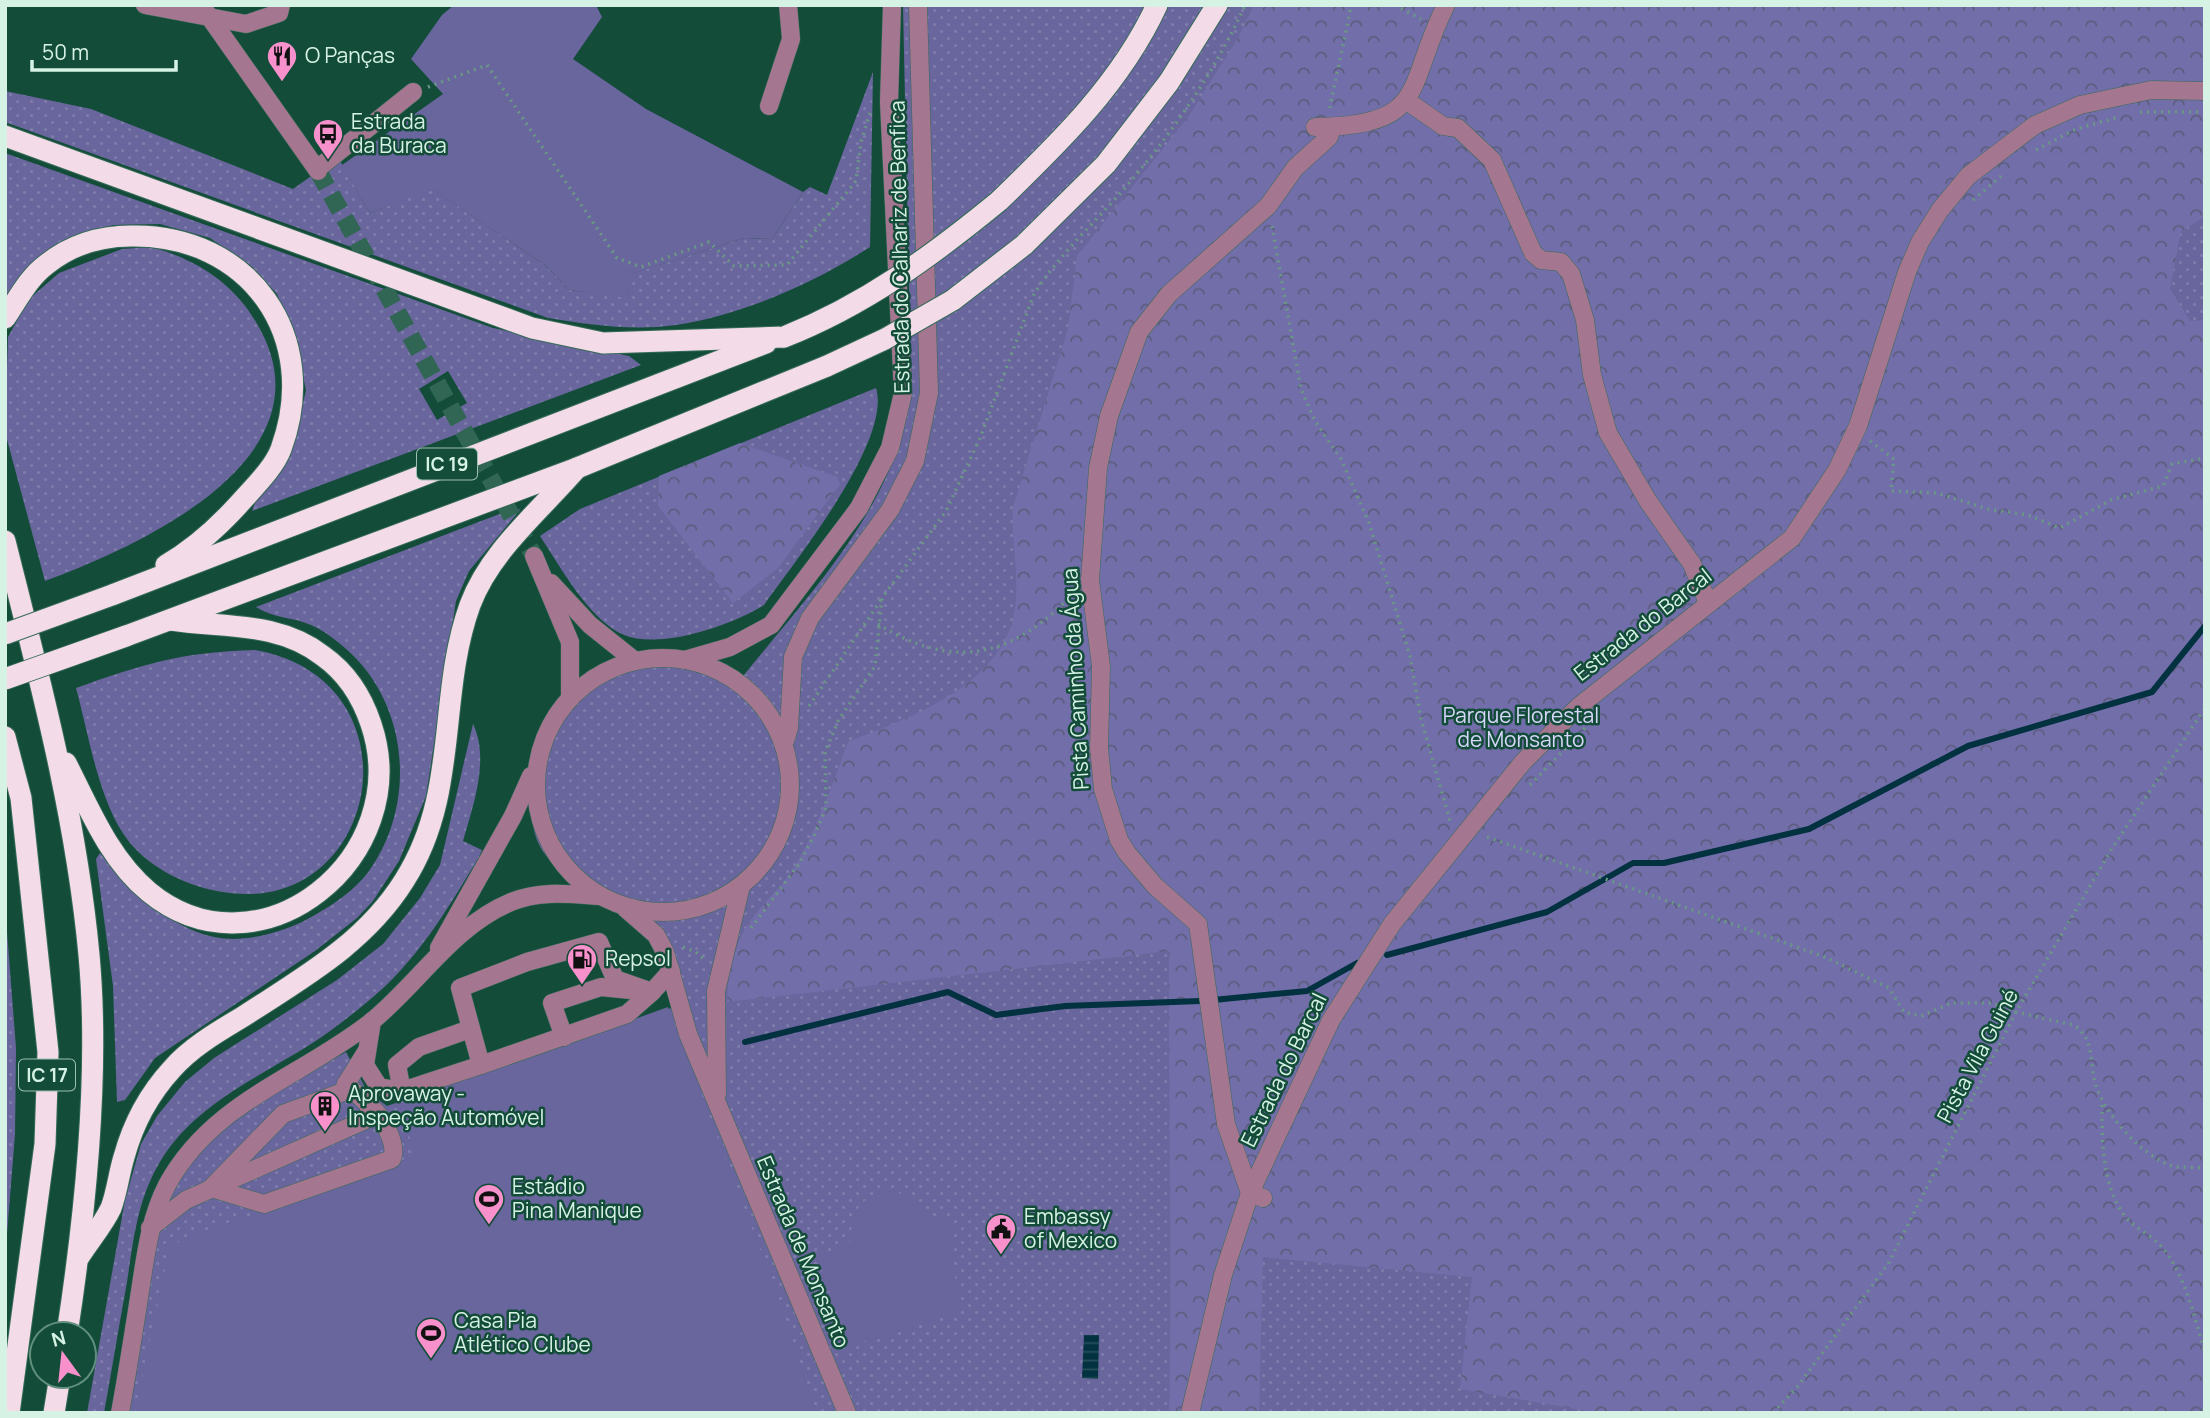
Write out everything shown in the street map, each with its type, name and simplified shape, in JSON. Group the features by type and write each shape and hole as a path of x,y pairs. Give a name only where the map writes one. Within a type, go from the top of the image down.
{"highway":[{"name":"IC 19","path":"5,634 784,337 867,297 933,255 999,201 1069,133 1139,43 1157,5"},
{"name":"IC 19","path":"5,679 577,468 827,366 885,339 953,300 1024,245 1107,164 1169,82 1217,5"},
{"path":"5,136 532,327 603,343 784,337"},
{"path":"5,318 30,280 68,250 112,236 161,235 206,249 251,279 279,317 291,358 292,408 280,452 253,489 217,528 171,562 112,595"},
{"path":"79,1257 111,1208 124,1155 140,1115 154,1090 173,1067 233,1022 331,960 361,935 404,883 421,854 442,786 458,652 477,588 511,540 577,468"},
{"name":"IC 17","path":"5,541 55,741 83,898 92,1008 79,1257 69,1320"},
{"path":"55,741 114,855 148,891 163,902 207,918 251,920 274,917 294,908 334,880 361,843 374,818 379,795 379,751 366,707 355,687 322,655 276,632 171,620"},
{"name":"IC 17","path":"5,737 21,798 48,1052 45,1144 8,1413"},
{"path":"54,1413 58,1390"},
{"path":"5,1396 8,1413"}],"street":[{"path":"145,5 204,11 246,24 279,13 281,5"},
{"path":"769,107 791,39 788,5"},
{"name":"Estrada do Calhariz de Benfica","path":"685,660 730,647 771,625 859,509 890,448 903,393 889,102 892,5"},
{"name":"Estrada do Calhariz de Benfica","path":"787,736 793,657 810,618 890,510 915,461 929,393 918,5"},
{"path":"1323,127 1381,118 1407,101 1447,5"},
{"path":"204,11 317,170 413,92"},
{"name":"Estrada do Barcal","path":"1190,1413 1223,1275 1331,1020 1392,924 1427,877 1523,762 1578,707 1792,538 1838,470 1858,426 1907,272 1920,242 1940,210 1968,176 2035,125 2080,105 2151,90 2205,91"},
{"path":"1407,101 1443,126 1458,128 1481,147 1501,175 1533,253 1541,260 1561,262 1571,274 1585,320 1592,375 1608,433 1648,501 1692,564 1708,603"},
{"name":"Pista Caminho da Água","path":"1256,1196 1226,1124 1198,924 1155,886 1127,853 1119,840 1103,789 1099,748 1101,666 1090,580 1098,468 1109,416 1139,332 1169,294 1268,206 1295,168 1329,136 1323,127"},
{"path":"534,556 570,642 570,698"},
{"path":"544,575 590,625 635,661"},
{"path":"431,962 513,817 553,723 570,698 589,681 635,661 685,660 707,666 746,688 787,736 791,788 785,821 771,853 741,886 696,908 646,912 622,906 600,896 570,873 548,842 535,795 538,759"},
{"name":"Estrada de Monsanto","path":"717,1108 713,1021 720,968 736,916 741,886"},
{"path":"120,1413 150,1228 165,1189 198,1139 247,1099 330,1051 372,1021 478,920 508,903 550,892 600,896"},
{"name":"Estrada de Monsanto","path":"622,906 656,935 665,953 688,1034 717,1108 847,1413"},
{"path":"481,1065 460,988 527,962 599,942 615,979 652,992"},
{"path":"372,1021 365,1065 373,1083 387,1090 402,1091 626,1014 671,971"},
{"path":"564,1037 552,1003 601,987 652,992"},
{"path":"402,1091 397,1065 419,1047 470,1030"},
{"path":"211,1188 283,1114 343,1091 366,1052"},
{"path":"211,1188 264,1204 392,1159 393,1150 380,1115 346,1084"},
{"path":"150,1228 186,1200 365,1120 371,1107"}],"path":[{"path":"787,736 814,701 859,627 946,510 980,438 1034,294 1046,275 1124,190 1181,118 1213,67 1245,5"},
{"path":"1323,127 1343,35 1352,11 1350,5"},
{"path":"1395,5 1411,15 1437,24"},
{"path":"413,92 487,65 617,258 640,267 709,242 734,266 787,265 856,181 861,142 874,102 889,102"},
{"path":"1870,441 1894,459 1891,491 1937,494 1987,509 2028,515 2060,528 2111,500 2163,486 2172,464 2205,458"},
{"path":"878,624 925,649 950,654 972,653 1032,630 1090,580"},
{"path":"750,929 799,864 826,808 825,752 838,721 875,666 882,598"},
{"name":"Pista Vila Guiné","path":"1773,1413 1798,1386 1888,1264 2016,1012 2111,850 2205,708"},
{"path":"665,953 687,947 712,967 720,968"},
{"path":"2016,1012 2064,1022 2080,1029 2090,1047 2094,1080 2102,1102 2116,1122 2151,1153 2171,1166 2205,1168"},
{"path":"2102,1102 2104,1160 2113,1194 2125,1217 2161,1246 2174,1266 2182,1282 2205,1352"}],"green space":[{"path":"454,5 596,5 602,17 573,59 646,109 803,192 772,239 744,238 631,274 628,298 569,290 545,265 432,189 370,213 342,165 443,94 411,59 442,15"},
{"name":"Parque Florestal de Monsanto","path":"903,5 2205,5 2205,1413 123,1413 139,1304 157,1227 171,1192 188,1162 210,1137 225,1125 258,1102 346,1052 367,1091 387,1106 680,1005 671,959 646,924 622,905 569,876 542,850 534,832 532,801 535,785 553,734 566,710 585,689 607,674 635,664 666,661 712,669 740,680 849,542 872,505 891,466 904,425 911,382"},
{"name":"Parque Florestal de Monsanto","path":"1254,5 2205,5 2205,217 2181,231 2170,289 2190,321 2205,320 2205,1413 1600,1413 1460,1389 1472,1277 1263,1257 1259,1413 1169,1413 1169,951 727,1002 731,968 742,935 747,925 794,868 806,847 848,742 929,707 955,692 978,674 997,653 1010,628 1016,598 1013,507 1068,329 1077,256 1189,116 1238,38"},
{"path":"873,72 870,247 777,296 727,314 660,327 612,326 548,318 5,122 5,91 91,109 293,189 338,157 370,213 431,188 545,265 569,290 628,297 630,274 744,238 772,239 803,192 810,187 827,195"},
{"path":"5,153 493,328 629,356 641,365 252,511 256,500 283,467 298,425 306,390 295,341 277,294 250,265 210,238 160,224 113,225 69,241 29,270 5,297","holes":["448,371 467,403 437,420 419,389"]},
{"path":"151,247 201,267 229,288 252,315 261,331 275,377 269,420 248,458 214,491 173,521 84,566 45,581 5,432 8,337 29,299 59,273 122,249"},
{"path":"876,388 877,411 870,438 856,468 838,500 764,605 751,613 716,627 676,637 639,639 624,635 611,628 587,605 540,536 580,509"},
{"path":"740,443 837,477 840,484 778,568 733,603 658,506 659,476"},
{"path":"515,508 520,510 469,571 456,601 426,796 399,861 373,901 357,918 315,951 155,1058 125,1100 117,1102 113,986 96,859 100,853 137,892 180,924 214,937 247,938 270,934 302,922 347,894 369,871 383,847 393,821 399,793 397,738 377,687 356,658 325,632 304,622 256,607"},
{"path":"255,650 309,670 344,705 361,748 361,794 346,837 316,871 272,891 217,891 193,884 158,868 130,843 119,827 103,790 76,688 163,661 206,653"},
{"path":"473,724 478,738 480,767 463,841 482,850 479,857 429,935 384,987 353,1014 311,1044 224,1097 186,1128 170,1147 156,1169 140,1210 104,1413 87,1413 91,1390 98,1390 98,1351 125,1200 141,1144 157,1116 185,1082 214,1058 337,980 383,944 420,898 440,865"},
{"path":"5,906 16,1048 15,1134 5,1259"},
{"name":"Estádio Pina Manique","path":"668,1007 766,1265 817,1413 135,1413 170,1245 416,1156 399,1104"},
{"path":"893,1191 913,1199 925,1217 949,1217 959,1312 849,1346 817,1257 852,1241 852,1221 866,1200"}],"water":[{"path":"1084,1335 1099,1335 1098,1379 1082,1378"}],"waterway":[{"path":"1387,955 1547,912 1633,863 1664,863 1809,829 1968,746 2152,692 2205,626"},
{"path":"1213,1000 1307,991 1357,963"},
{"path":"745,1042 948,992 996,1015 1065,1006 1200,1001"}],"tunnel":[{"path":"318,171 534,556"}],"place":[{"name":"O Panças","path":"282,83"},
{"name":"Estrada da Buraca","path":"328,161"},
{"name":"Repsol","path":"582,986"},
{"name":"Aprovaway - Inspeção Automóvel","path":"325,1133"},
{"name":"Estádio Pina Manique","path":"489,1226"},
{"name":"Embassy of Mexico","path":"1001,1256"},
{"name":"Casa Pia Atlético Clube","path":"431,1360"}]}
